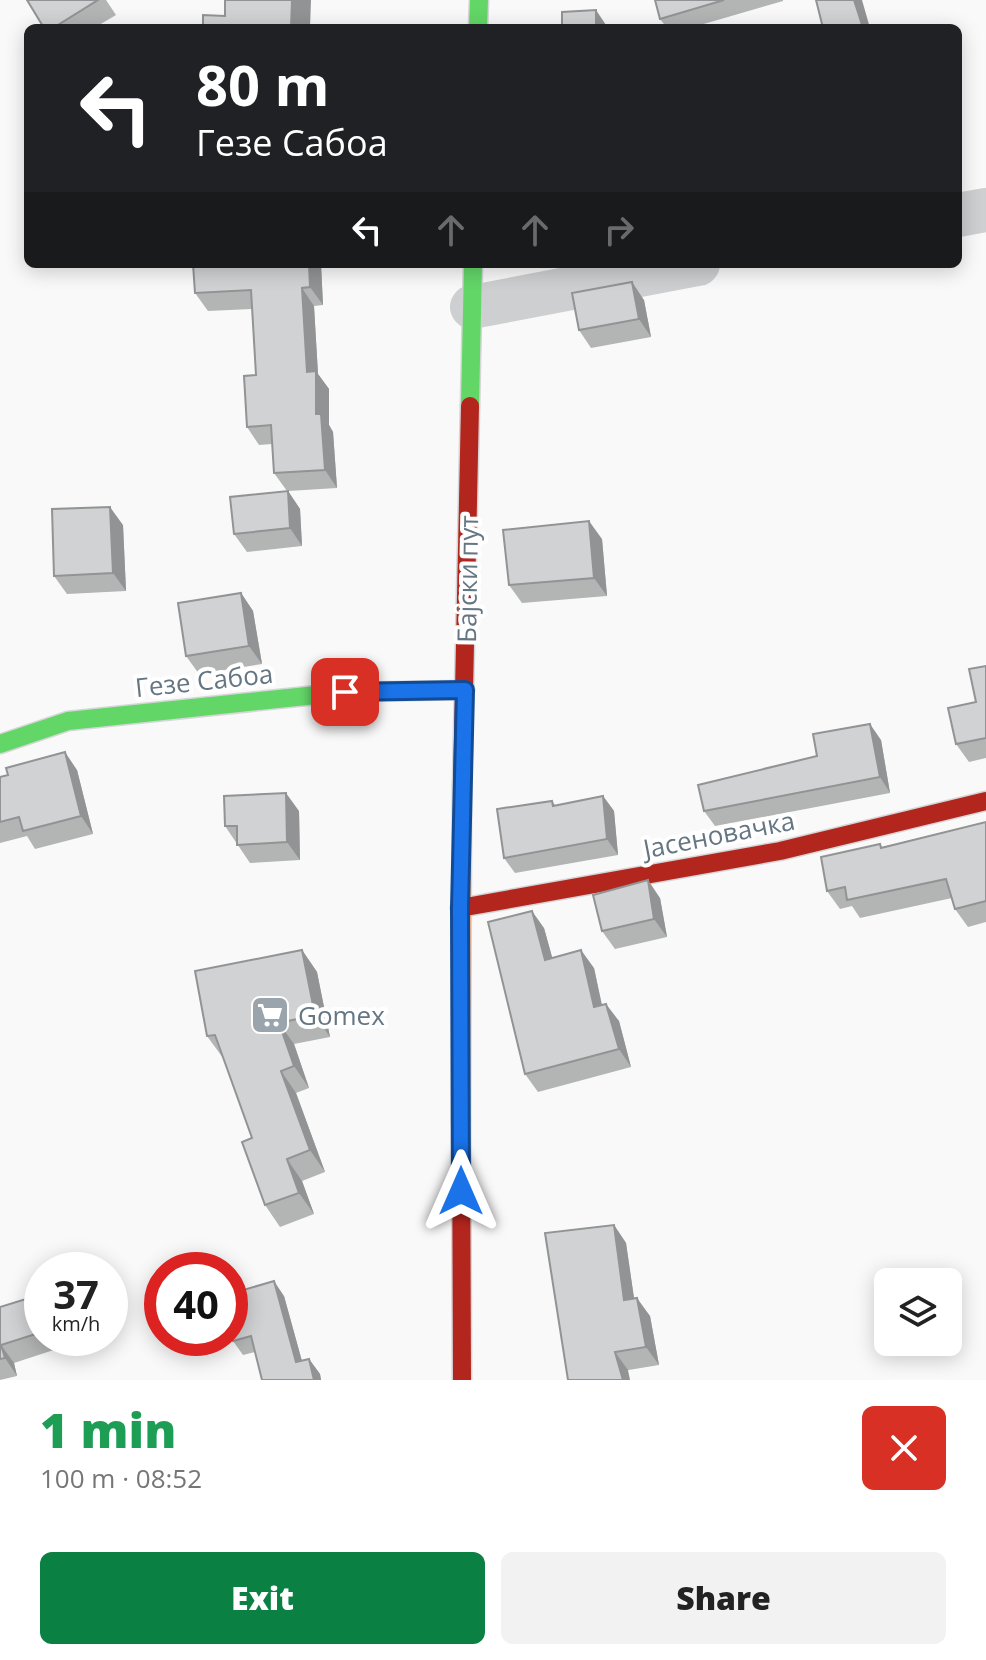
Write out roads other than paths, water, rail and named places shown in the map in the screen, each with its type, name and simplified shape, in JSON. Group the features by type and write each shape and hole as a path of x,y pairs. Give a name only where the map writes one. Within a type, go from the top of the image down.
{"street":[{"path":"962,214 986,210"},
{"name":"Бајски пут","path":"462,1380 460,908 473,268"},
{"path":"472,307 677,268"},
{"name":"Гезе Сабоа","path":"0,744 68,721 345,692 465,690"},
{"name":"Јасеновачка","path":"460,908 780,851 986,801"}],"place":[{"name":"Gomex","path":"270,1015"}]}
